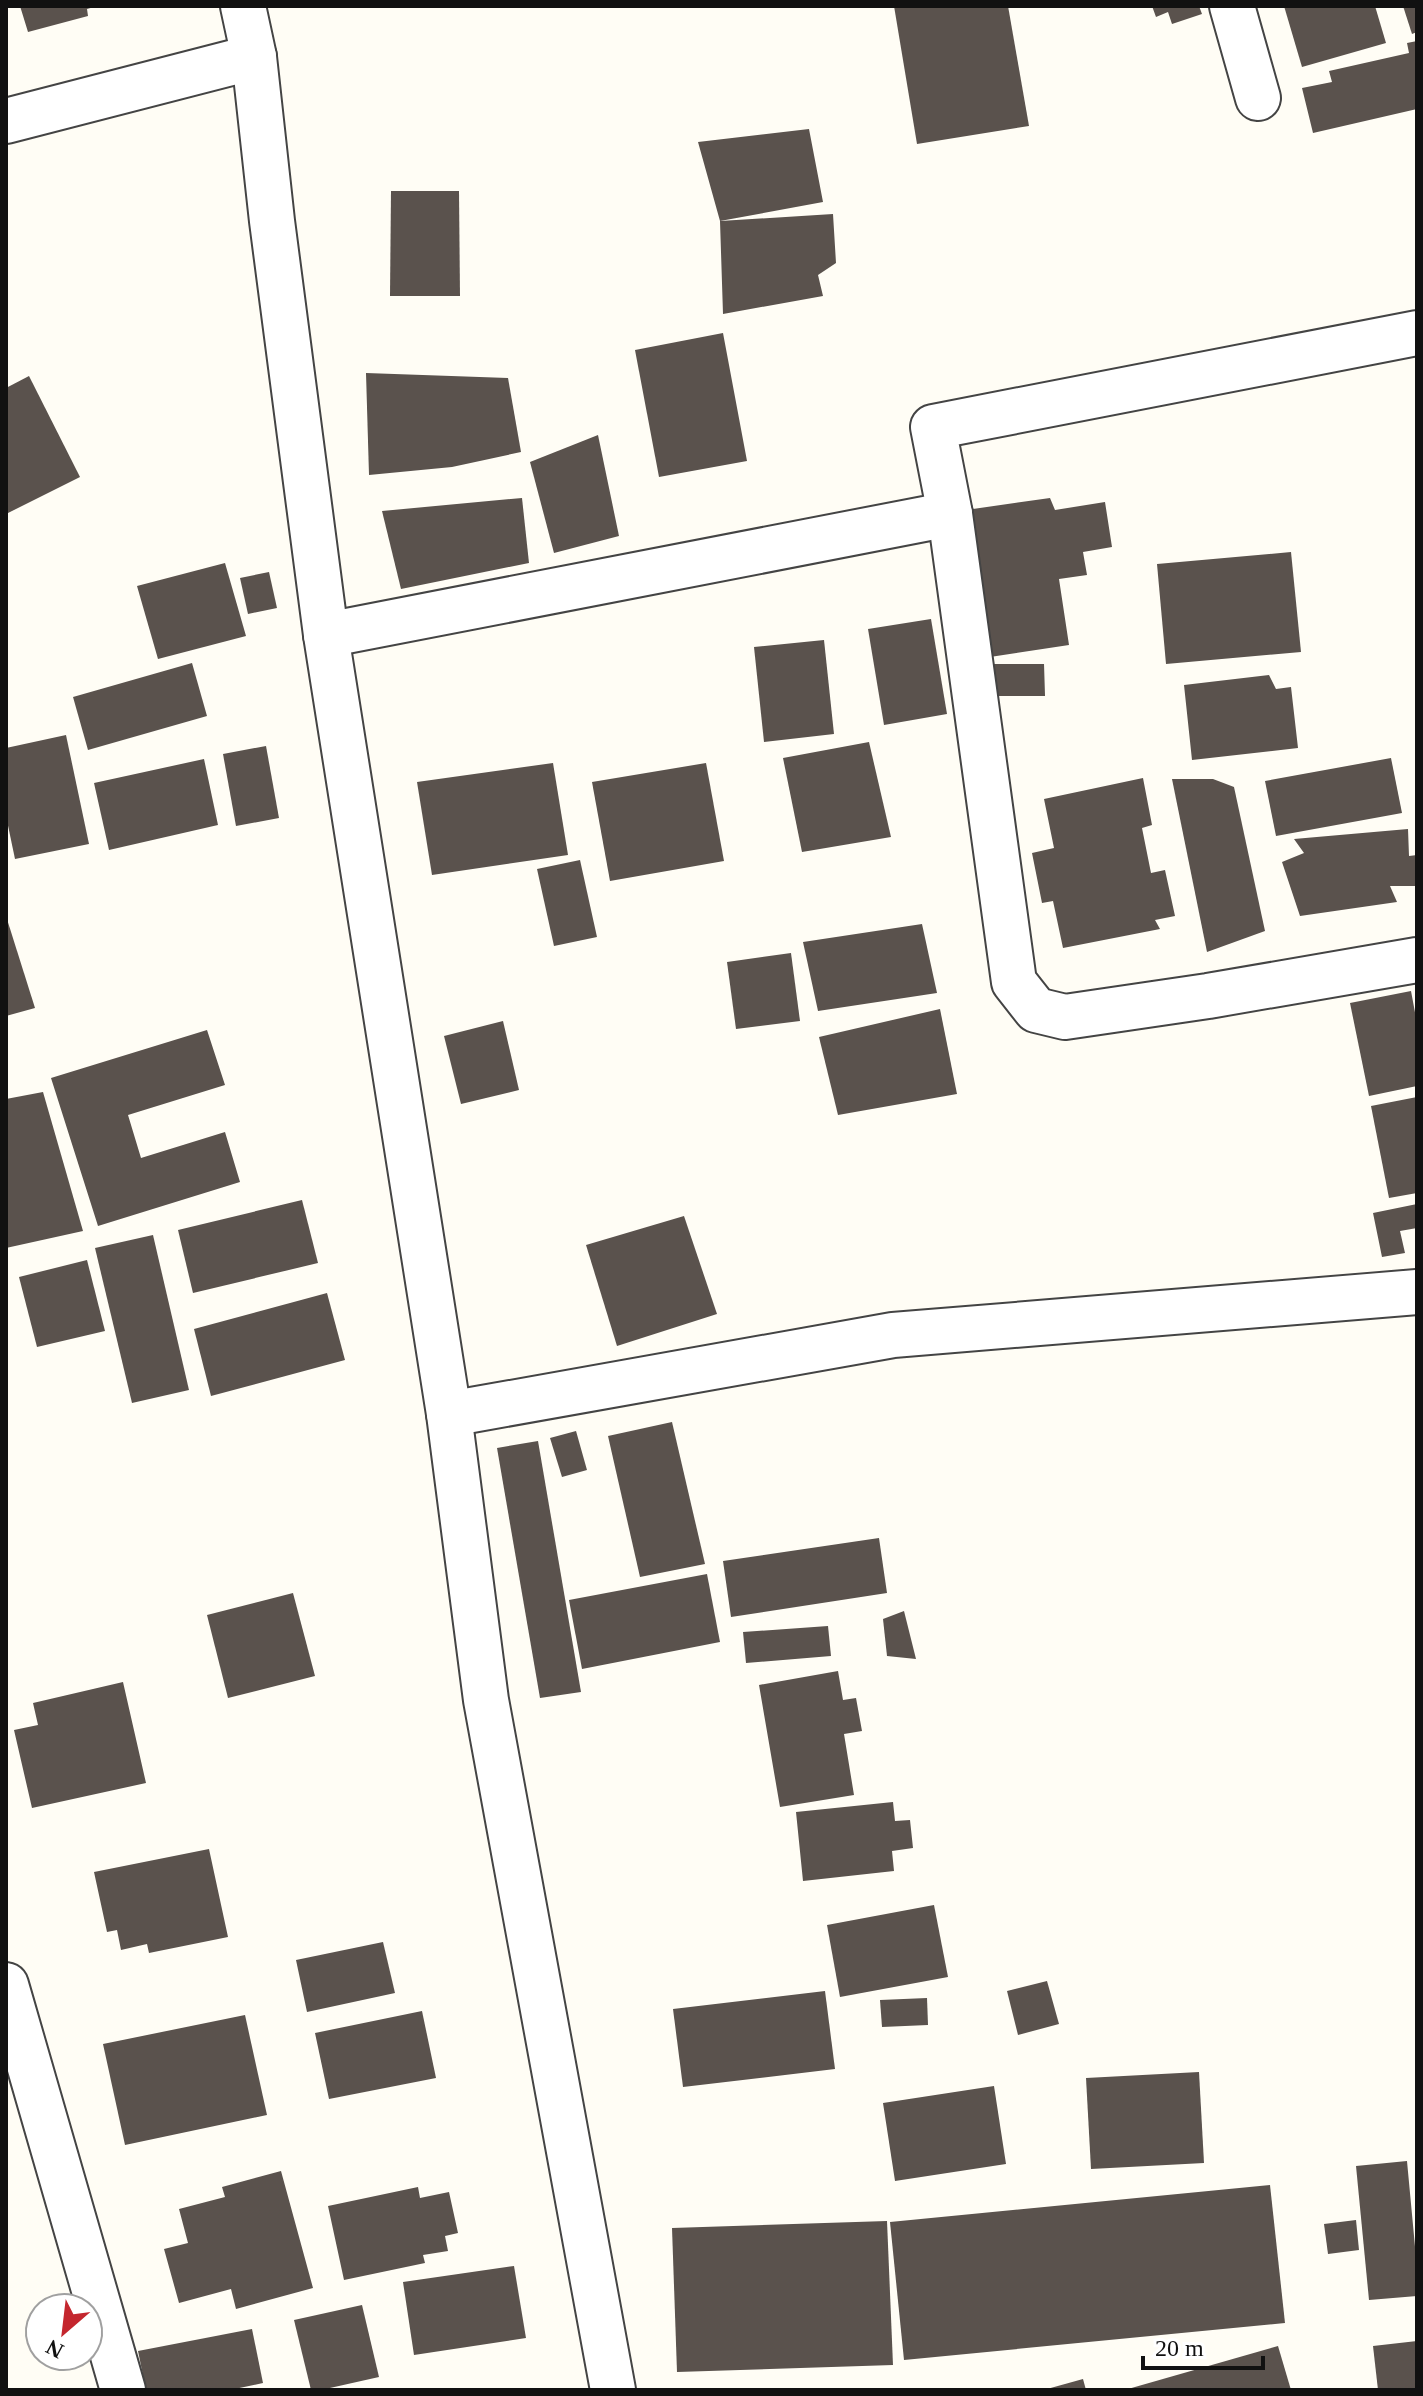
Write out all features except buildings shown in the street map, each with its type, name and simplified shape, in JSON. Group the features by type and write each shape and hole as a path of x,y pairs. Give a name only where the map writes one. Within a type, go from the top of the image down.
{"street":[{"path":"243,6 254,57 272,221 326,635 449,1414 486,1700 613,2390"},
{"path":"1232,6 1258,98"},
{"path":"6,121 254,57"},
{"path":"1417,333 933,427 950,514 1014,982 1036,1010 1065,1017 1417,960"},
{"path":"326,635 950,514"},
{"path":"449,1414 893,1335 1417,1292"},
{"path":"6,1985 123,2390"}]}
